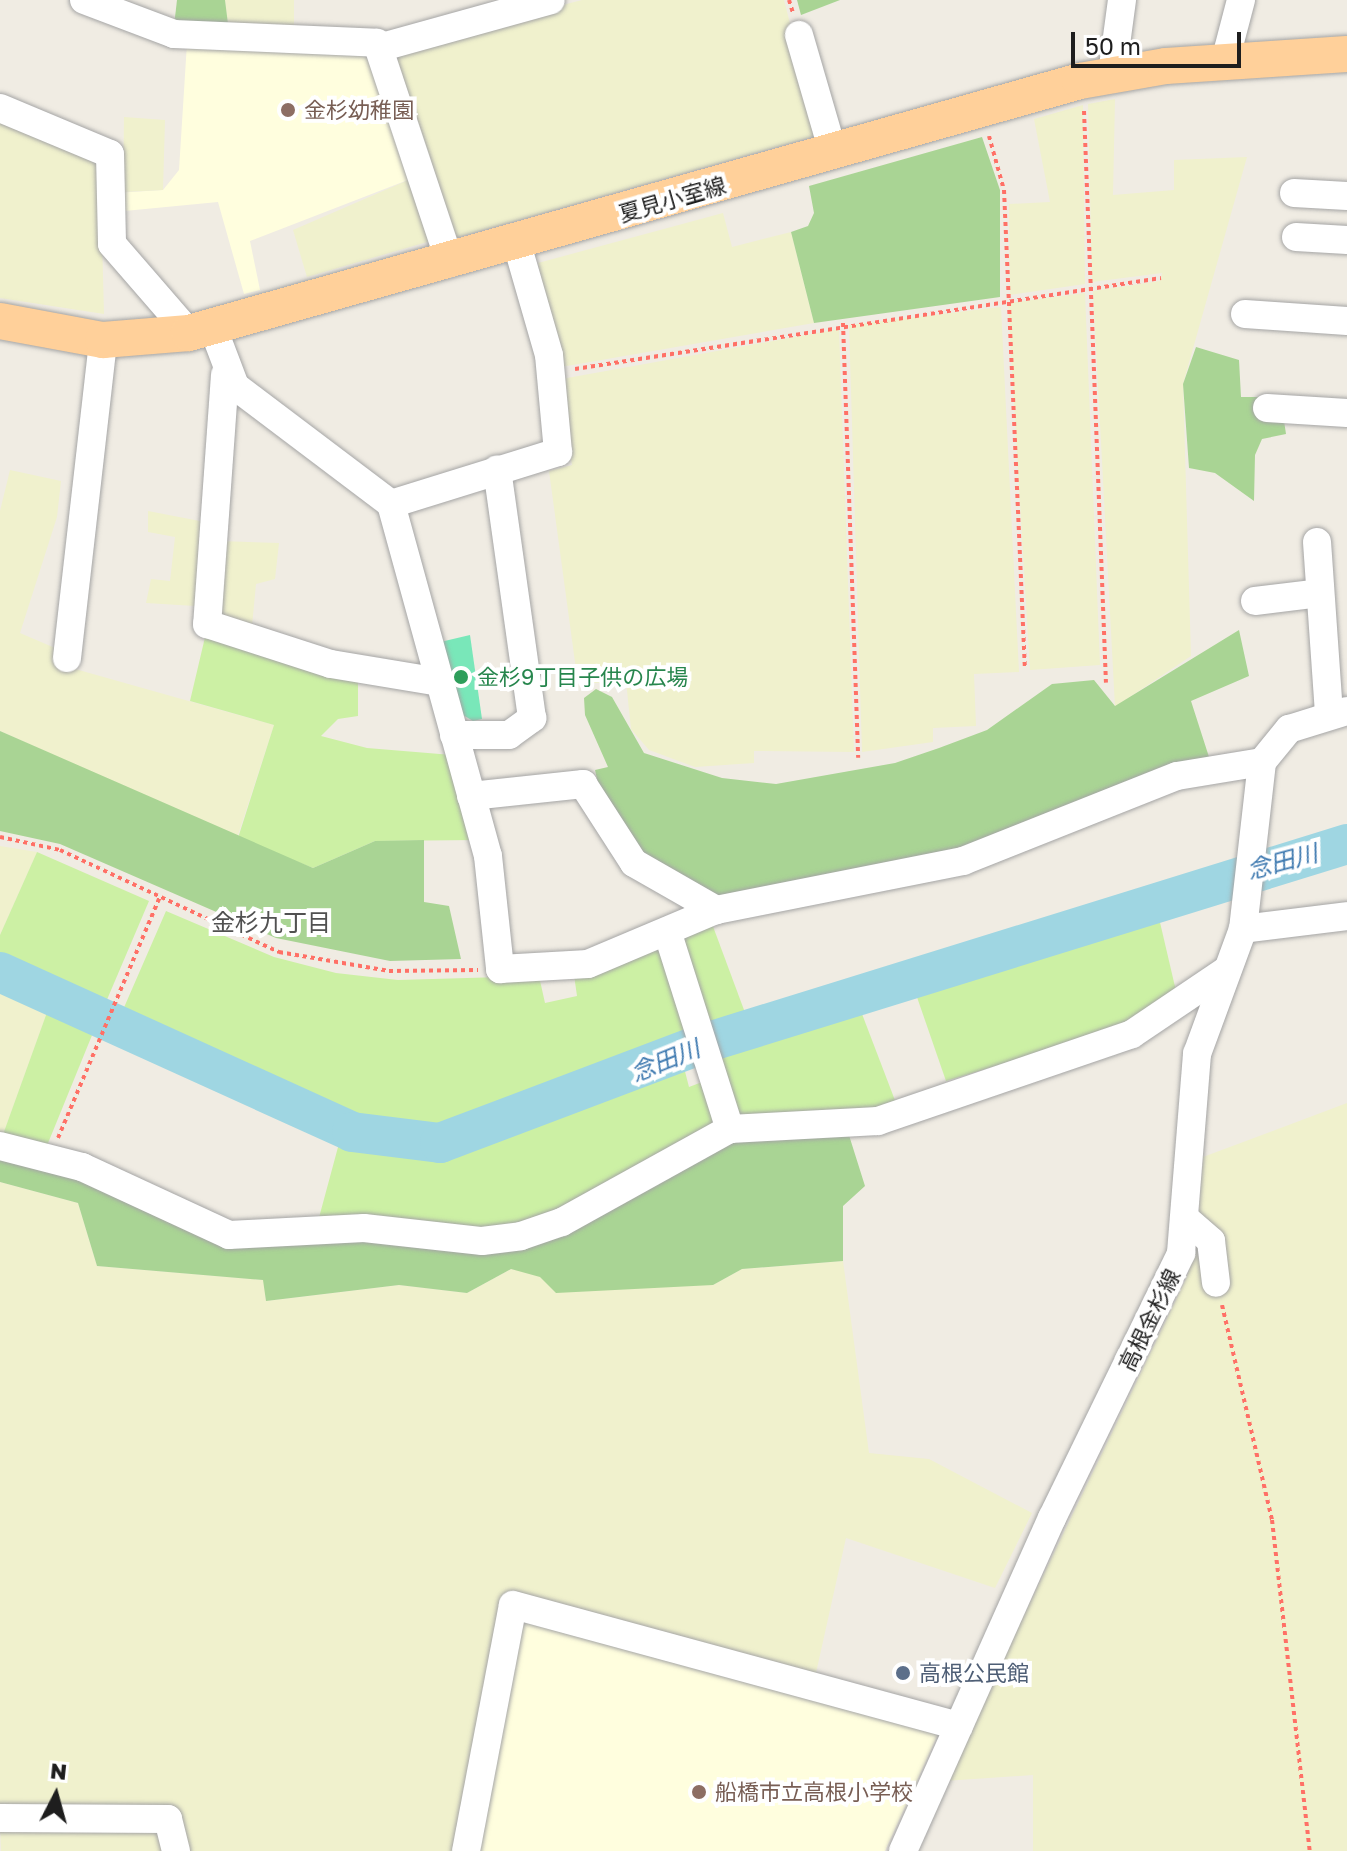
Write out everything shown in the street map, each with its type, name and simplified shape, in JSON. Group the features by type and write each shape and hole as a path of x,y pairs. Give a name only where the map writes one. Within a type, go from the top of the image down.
{"main road":[{"name":"夏見小室線","path":"0,321 103,340 201,330 450,263 1096,77 1225,61 1347,54"}],"street":[{"path":"84,0 174,34 382,47 456,13 551,0"},
{"path":"1096,77 1122,0"},
{"path":"1225,61 1241,0"},
{"path":"799,35 833,152"},
{"path":"382,47 450,263"},
{"path":"0,108 110,154 112,244 201,330 225,375 391,504 488,856 500,969 588,964 668,934 716,910 963,861 1177,776 1258,772 1289,729 1338,712 1320,593 1317,542"},
{"path":"1294,193 1347,196"},
{"path":"1296,237 1347,240"},
{"path":"391,504 558,452 549,374 517,244"},
{"path":"1245,314 1347,321"},
{"path":"67,658 103,340"},
{"path":"225,375 207,624 331,664 440,682"},
{"path":"1267,408 1347,413"},
{"path":"454,735 509,735 532,718 497,469"},
{"path":"1255,601 1320,593"},
{"name":"高根金杉線","path":"903,1851 1174,1273 1187,1220 1197,1054 1244,921 1258,772"},
{"path":"471,796 583,784 634,863 716,910"},
{"path":"1244,921 1347,916"},
{"path":"668,934 730,1129"},
{"path":"0,1146 49,1159 229,1235 364,1228 482,1241 562,1222 730,1129 878,1121 1132,1034 1224,972"},
{"path":"1187,1220 1211,1241 1216,1283"},
{"path":"466,1851 513,1605 959,1726"},
{"path":"0,1818 168,1819 176,1851"}],"path":[{"path":"1096,77 1089,288 1106,683"},
{"path":"979,110 1004,190 1004,301 1025,667"},
{"path":"549,374 843,323 1161,278"},
{"path":"843,323 858,758"},
{"path":"0,837 60,850 279,952 331,964 500,969"},
{"path":"49,1159 160,897"},
{"path":"1216,1283 1272,1520 1310,1851"}],"shaded area":[{"path":"225,0 294,0 294,30 228,24"},
{"path":"582,0 784,0 819,135 451,239 394,49"},
{"name":"金杉幼稚園","path":"187,43 372,47 413,178 250,241 260,290 244,294 218,202 114,212 115,193 163,190 179,170"},
{"path":"1115,99 1113,195 1174,190 1174,160 1247,157 1183,384 1191,656 1115,707 1093,291 1160,281 1162,273 1092,282 1088,104"},
{"path":"1083,105 1085,284 1010,295 1009,204 1050,202 1034,119"},
{"path":"0,116 100,161 104,314 0,298"},
{"path":"124,117 165,120 163,190 123,192"},
{"path":"413,178 434,240 307,277 293,230"},
{"path":"723,213 732,247 791,232 814,323 561,367 538,263"},
{"path":"1085,293 1100,665 1030,670 1008,303"},
{"path":"1001,307 1019,672 974,674 976,726 933,728 933,742 862,752 849,325"},
{"path":"839,329 854,752 754,751 754,763 695,767 649,750 631,729 626,681 578,684 549,471 572,465 556,380"},
{"path":"10,470 61,481 57,517 20,633 62,651 61,665 274,725 237,838 0,731 0,511"},
{"path":"148,511 205,522 195,606 146,603 151,579 170,581 175,537 148,532"},
{"path":"219,541 279,543 275,579 256,584 252,626 215,615"},
{"path":"0,846 37,852 0,935"},
{"path":"0,980 50,1004 1,1140 0,1140"},
{"path":"1347,1103 1347,1851 1033,1851 1033,1775 944,1781 1186,1279 1196,1252 1203,1157"},
{"path":"0,1182 78,1203 97,1266 264,1280 266,1301 399,1285 467,1293 511,1269 713,1285 742,1269 843,1261 869,1453 929,1459 1032,1513 995,1588 846,1538 814,1682 509,1598 460,1851 183,1851 173,1812 0,1813"},
{"name":"船橋市立高根小学校","path":"521,1618 939,1732 885,1851 474,1851"},
{"path":"0,1823 163,1826 170,1851 1,1851"}],"green space":[{"path":"177,0 225,0 228,24 174,26"},
{"path":"797,0 840,0 801,15"},
{"path":"982,137 1000,190 1000,297 814,323 791,232 808,226 814,213 809,186"},
{"path":"1196,347 1239,360 1241,397 1260,397 1283,414 1286,434 1262,439 1255,455 1254,501 1215,473 1189,468 1183,384"},
{"path":"1239,630 1249,676 1191,701 1209,757 1002,842 715,902 637,855 603,806 595,770 608,767 585,715 584,698 596,689 612,697 644,753 722,778 776,784 895,763 939,748 987,730 1052,684 1094,680 1115,706"},
{"path":"206,633 358,676 358,716 338,719 321,736 367,748 452,755 476,840 375,841 313,868 238,838 274,725 190,701"},
{"name":"金杉9丁目子供の広場","path":"470,635 482,719 473,721 458,712 436,643"},
{"path":"0,731 313,868 375,841 424,840 424,902 449,906 461,959 390,961 276,938 60,844 0,831"},
{"path":"37,852 149,901 103,1009 0,963 0,935"},
{"path":"1152,888 1176,991 1134,1024 946,1081 909,974"},
{"path":"166,911 274,957 336,973 398,980 539,976 545,1003 577,996 574,975 658,947 698,1037 444,1134 353,1126 119,1019"},
{"path":"711,921 747,1018 710,1031 681,935"},
{"path":"854,993 896,1103 872,1115 739,1122 714,1050"},
{"path":"50,1004 97,1023 44,1153 1,1140"},
{"path":"681,1056 689,1087 710,1079 725,1124 522,1228 317,1225 341,1136 451,1149"},
{"path":"848,1132 865,1186 843,1206 843,1261 742,1269 713,1285 556,1293 540,1277 511,1269 467,1293 399,1285 266,1301 263,1280 97,1266 78,1203 0,1182 0,1152 81,1173 188,1225 481,1245 732,1134"}],"waterway":[{"name":"念田川","path":"0,972 352,1132 440,1143 702,1044 1347,844"}],"place":[{"name":"金杉幼稚園","path":"288,110"},
{"name":"金杉9丁目子供の広場","path":"461,677"},
{"name":"高根公民館","path":"903,1673"},
{"name":"船橋市立高根小学校","path":"699,1792"}],"district":[{"name":"金杉九丁目","path":"271,922"}]}
